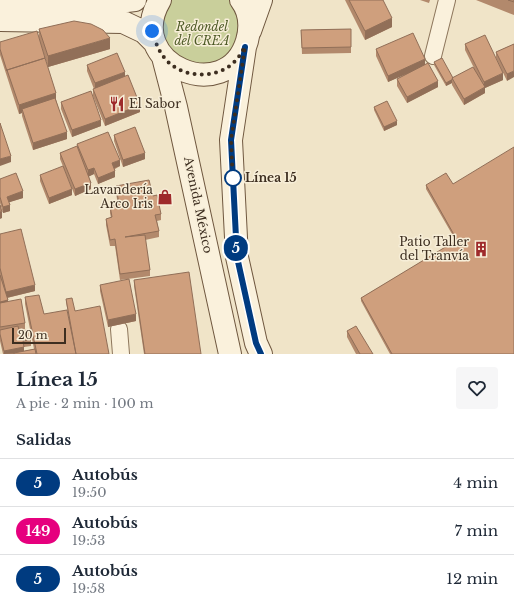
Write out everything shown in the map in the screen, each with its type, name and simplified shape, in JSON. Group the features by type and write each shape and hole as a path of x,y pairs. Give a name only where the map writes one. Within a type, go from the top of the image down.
{"main road":[{"path":"0,1 110,3 135,0"},
{"path":"159,50 152,31 153,19 160,0"},
{"path":"241,0 249,18 231,140 237,257 256,343 261,354"},
{"path":"0,20 123,22 144,32 176,68 191,74 207,74 223,70 236,60 247,39 261,0"},
{"name":"Avenida México","path":"159,50 176,108 230,354"}],"street":[{"path":"433,56 447,0"},
{"path":"119,329 121,354"}],"green space":[{"name":"Redondel del CREA","path":"170,0 234,0 242,35 228,58 203,67 177,58 162,36 164,10"}],"building":[{"path":"349,0 383,0 392,18 365,31"},
{"path":"74,21 91,24 103,30 110,38 48,56 39,29"},
{"path":"351,29 351,47 302,48 301,30"},
{"path":"37,31 45,58 7,71 0,49 0,42"},
{"path":"413,33 425,59 388,76 376,49"},
{"path":"485,35 503,73 484,82 465,44"},
{"path":"514,44 514,71 507,74 496,52"},
{"path":"117,53 125,72 95,83 87,65"},
{"path":"45,58 56,93 19,105 7,70"},
{"path":"442,58 453,78 446,83 434,62"},
{"path":"428,63 438,81 407,97 397,79"},
{"path":"473,67 485,87 464,99 452,78"},
{"name":"El Sabor","path":"128,75 140,105 105,119 93,89"},
{"path":"91,91 101,120 72,130 61,102"},
{"path":"55,98 67,132 33,143 22,109"},
{"path":"387,101 397,121 384,127 374,107"},
{"path":"0,123 11,156 0,159"},
{"path":"135,127 145,153 123,160 114,135"},
{"path":"108,132 120,160 112,163 115,171 98,178 94,168 88,170 77,144"},
{"path":"77,146 91,183 75,189 60,153"},
{"name":"Patio Taller del Tranvía","path":"514,147 514,354 392,354 361,298 457,240 426,185 446,173 453,184"},
{"path":"63,166 72,189 49,198 40,175"},
{"path":"16,173 23,191 7,197 10,205 3,207 0,197 0,179"},
{"path":"149,180 153,196 157,195 161,214 155,215 159,231 125,237 145,235 150,270 120,274 115,239 110,240 106,219 112,217 110,206 119,204 116,186"},
{"path":"21,229 35,285 6,292 0,268 0,234"},
{"path":"189,272 201,354 145,354 134,280"},
{"path":"0,275 8,300 0,302"},
{"path":"129,279 136,314 108,320 100,285"},
{"path":"39,295 44,314 67,310 76,354 37,354 25,297"},
{"path":"72,298 75,311 100,306 109,354 76,354 66,299"},
{"path":"21,299 25,323 0,327 0,303"},
{"path":"18,326 19,331 29,330 31,339 23,341 24,347 4,351 0,330"},
{"path":"356,326 373,354 360,354 347,331"},
{"path":"35,349 36,354 14,354 14,353"}],"bus line":[{"name":"5","path":"245,47 231,140 237,257 256,343 261,354"}],"place":[{"name":"El Sabor","path":"117,104"},
{"name":"Línea 15","path":"233,178"},
{"name":"Lavandería Arco Iris","path":"165,197"},
{"name":"Patio Taller del Tranvía","path":"481,249"}],"route":[{"path":"152,31 155,43 164,57 176,68 191,74 207,74 223,70 236,60 245,47 231,140 233,184 233,178"}]}
